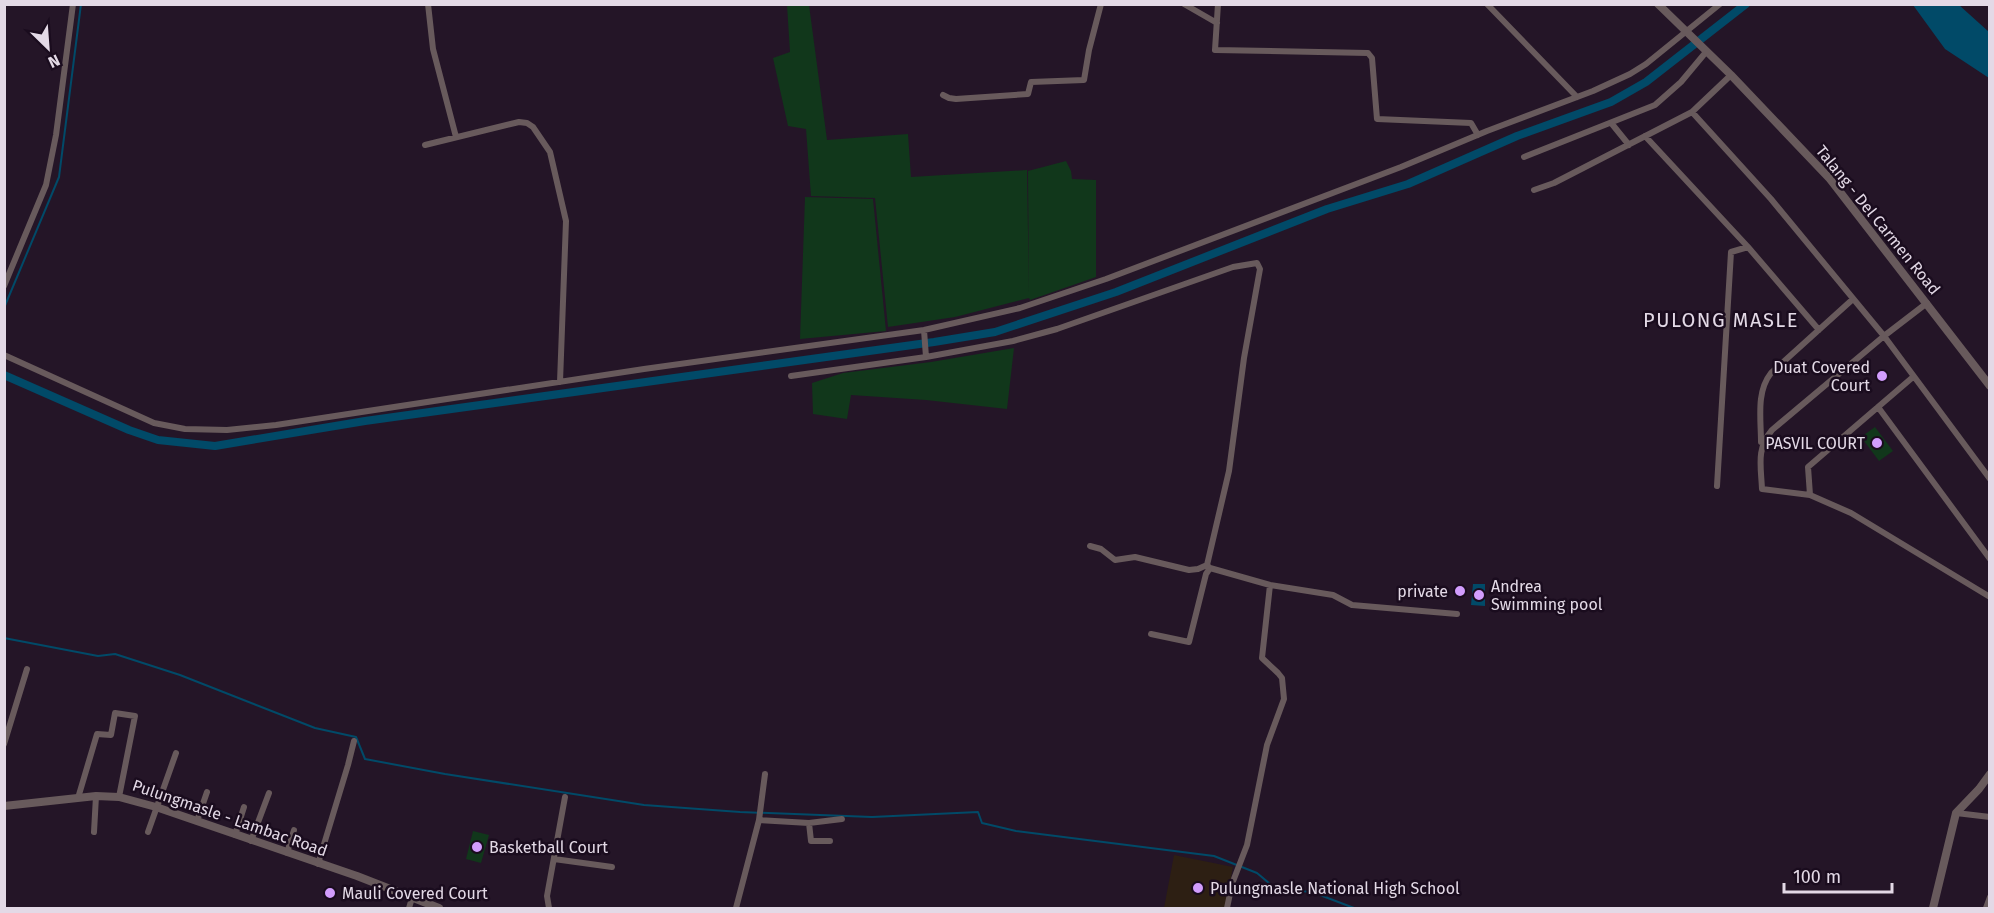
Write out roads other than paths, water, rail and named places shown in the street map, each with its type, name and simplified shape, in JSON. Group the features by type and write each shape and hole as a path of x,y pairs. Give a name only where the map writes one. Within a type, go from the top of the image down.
{"street":[{"path":"4,286 46,186 56,135 73,4"},
{"path":"428,4 433,49 456,137"},
{"path":"943,95 956,99 1029,94 1031,82 1084,80 1101,4"},
{"path":"1184,4 1217,23"},
{"path":"1218,4 1215,50 1368,53 1372,58 1377,119 1471,123 1478,135"},
{"path":"1487,4 1577,97"},
{"name":"Talang - Del Carmen Road","path":"1658,4 1731,75 1830,180 1989,386"},
{"path":"4,355 154,423 185,429 227,430 276,425 560,382 924,333 1058,296 1401,167 1577,97 1646,64 1688,35 1720,4"},
{"path":"1524,157 1655,105 1681,82 1703,50"},
{"path":"1534,190 1554,183 1692,112 1731,75"},
{"path":"1692,112 1771,199 1884,336 1989,479"},
{"path":"425,145 519,122 533,127 550,152 566,221 560,382"},
{"path":"1612,124 1629,145"},
{"path":"1645,136 1748,247 1819,330"},
{"path":"1717,486 1731,252 1748,247"},
{"path":"791,376 1013,341 1057,329 1213,273 1257,263 1260,269 1244,358 1229,471 1209,567 1189,642 1151,634"},
{"path":"1853,299 1765,381 1762,390 1762,489 1810,495 1851,513 1988,594"},
{"path":"1761,448 1772,430 1927,303"},
{"path":"924,333 926,354"},
{"path":"1810,495 1808,467 1913,377"},
{"path":"1878,407 1989,559"},
{"path":"1090,546 1101,549 1115,560 1135,557 1189,570 1209,567 1270,585 1333,596 1352,605 1457,614"},
{"path":"1227,909 1235,873 1247,845 1267,745 1284,699 1281,678 1262,658 1270,585"},
{"path":"4,744 27,669"},
{"path":"78,798 97,734 111,735 115,713 135,716 119,797"},
{"path":"318,864 354,741"},
{"path":"148,832 176,753"},
{"path":"736,909 759,819 765,774"},
{"path":"1933,909 1956,813 1979,789 1989,774"},
{"path":"197,821 207,792"},
{"path":"251,841 269,794"},
{"path":"94,832 96,796"},
{"name":"Pulungmasle - Lambac Road","path":"4,806 96,796 119,797 197,821 439,909"},
{"path":"549,909 547,896 565,797"},
{"path":"235,835 244,807"},
{"path":"1956,813 1989,817"},
{"path":"759,819 809,823 842,819"},
{"path":"809,823 811,841 830,842"},
{"path":"287,853 294,830"},
{"path":"554,859 612,867"},
{"path":"1986,909 1989,897"},
{"path":"409,909 412,898"}],"water":[{"path":"1913,5 1959,5 1989,32 1989,78 1945,49"},
{"name":"Andrea Swimming pool","path":"1473,584 1485,584 1485,606 1471,605"}],"waterway":[{"path":"4,308 59,177 81,4"},
{"path":"4,375 129,430 158,440 215,446 365,421 995,332 1116,292 1327,209 1408,184 1517,136 1611,102 1646,82 1746,4"},
{"path":"4,638 98,656 115,654 180,675 315,728 356,737 365,759 644,805 740,812 872,817 978,812 982,823 1016,831 1214,856 1257,873 1276,889 1312,892 1354,908"}],"place":[{"name":"Duat Covered Court","path":"1882,376"},
{"name":"PASVIL COURT","path":"1877,443"},
{"name":"private","path":"1460,591"},
{"name":"Andrea Swimming pool","path":"1479,595"},
{"name":"Basketball Court","path":"477,847"},
{"name":"Pulungmasle National High School","path":"1198,888"},
{"name":"Mauli Covered Court","path":"330,893"}],"district":[{"name":"PULONG MASLE","path":"1721,320"}]}
